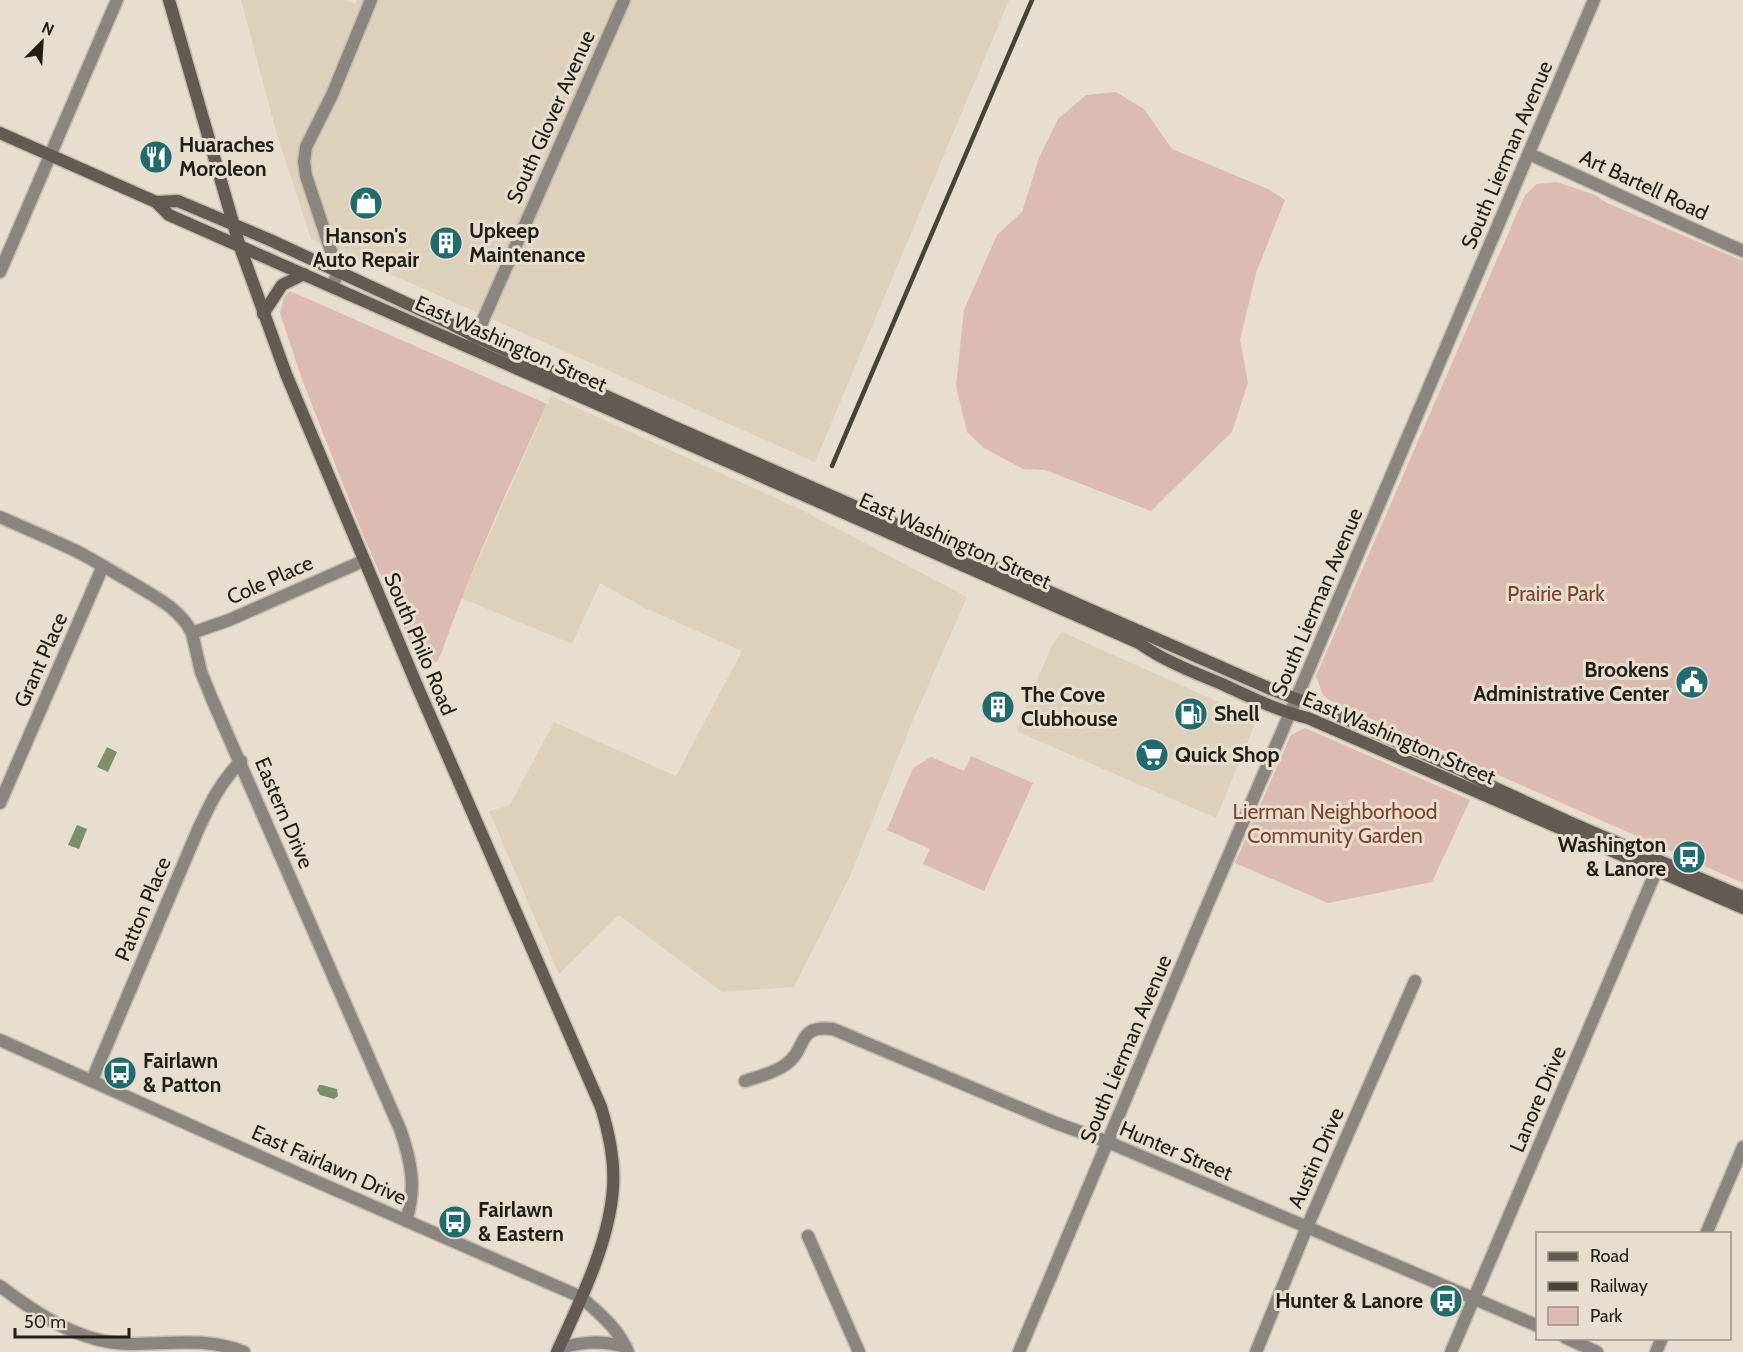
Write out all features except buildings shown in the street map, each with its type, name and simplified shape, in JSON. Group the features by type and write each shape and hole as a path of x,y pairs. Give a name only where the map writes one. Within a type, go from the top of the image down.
{"main road":[{"name":"South Philo Road","path":"169,0 240,247 286,374 363,561 601,1107 608,1130 613,1157 614,1186 610,1215 581,1297 558,1350"},
{"name":"East Washington Street","path":"0,133 156,202 169,215 240,247 714,445 1170,646 1359,724 1461,770 1743,908"},
{"name":"East Washington Street","path":"156,202 178,201 234,224 447,322 473,343 1139,643 1164,659 1290,714 1308,718 1659,866 1743,897"},
{"path":"263,314 282,285 304,274"}],"street":[{"path":"0,272 117,0"},
{"path":"332,287 338,272 306,176 304,162 306,147 332,95 371,0"},
{"name":"South Glover Avenue","path":"473,343 624,0"},
{"name":"South Lierman Avenue","path":"1019,1352 1594,0"},
{"name":"Art Bartell Road","path":"1529,154 1743,251"},
{"name":"Eastern Drive","path":"0,517 78,552 169,605 181,616 192,633 201,672 400,1129 412,1177 412,1196 406,1220"},
{"name":"Cole Place","path":"192,633 229,620 363,561"},
{"name":"Grant Place","path":"0,803 103,566"},
{"name":"Patton Place","path":"92,1080 197,832 216,792 226,776 240,761"},
{"name":"Lanore Drive","path":"1451,1352 1659,866"},
{"name":"Austin Drive","path":"1256,1352 1307,1227 1415,981"},
{"name":"Hunter Street","path":"745,1081 783,1067 796,1056 810,1030 833,1029 1053,1122 1108,1142 1536,1325"},
{"name":"East Fairlawn Drive","path":"0,1040 581,1297 610,1323 627,1350"},
{"path":"1706,1232 1743,1148"},
{"path":"808,1236 859,1352"},
{"path":"0,1286 25,1305 70,1330 129,1348 188,1342 216,1344 244,1352"},
{"path":"1570,1340 1597,1352"},
{"name":"East Fairlawn Drive","path":"558,1350 581,1343 599,1341 627,1350"}],"shaded area":[{"path":"241,0 346,0 355,4 357,0 1009,0 815,462 311,239 276,131"},
{"path":"551,396 800,509 967,597 913,720 850,876 794,987 722,992 619,915 559,974 489,811 510,805 554,722 676,776 742,651 645,608 600,583 572,644 461,598"},
{"path":"1062,632 1257,719 1216,818 1016,731 1052,645"},
{"path":"107,747 117,752 108,772 97,767"},
{"path":"77,825 87,829 79,849 68,845"},
{"path":"319,1085 337,1089 338,1096 334,1099 320,1095 317,1090"}],"green space":[{"path":"1116,92 1144,109 1172,149 1268,189 1285,200 1256,273 1240,340 1248,383 1232,432 1151,511 1045,470 1023,469 984,448 967,432 956,386 964,310 997,235 1022,212 1039,158 1058,119 1086,95"},
{"name":"Prairie Park","path":"1557,182 1595,195 1607,203 1743,261 1743,883 1331,701 1323,695 1316,676 1525,195 1537,184"},
{"path":"290,291 547,404 491,528 437,662 427,663 418,660 363,535 303,382 280,313 284,297"},
{"name":"Lierman Neighborhood Community Garden","path":"1305,728 1470,800 1432,882 1328,903 1235,863 1291,735"},
{"path":"971,756 1033,783 984,891 923,864 930,849 887,830 913,768 931,757 964,771"}],"railway":[{"path":"832,466 1032,0"}],"place":[{"name":"Huaraches Moroleon","path":"156,157"},
{"name":"Hanson's Auto Repair","path":"366,203"},
{"name":"Upkeep Maintenance","path":"446,243"},
{"name":"Brookens Administrative Center","path":"1692,682"},
{"name":"The Cove Clubhouse","path":"998,707"},
{"name":"Shell","path":"1191,714"},
{"name":"Quick Shop","path":"1152,755"},
{"name":"Washington & Lanore","path":"1689,857"},
{"name":"Fairlawn & Patton","path":"120,1073"},
{"name":"Fairlawn & Eastern","path":"455,1222"},
{"name":"Hunter & Lanore","path":"1446,1301"}]}
